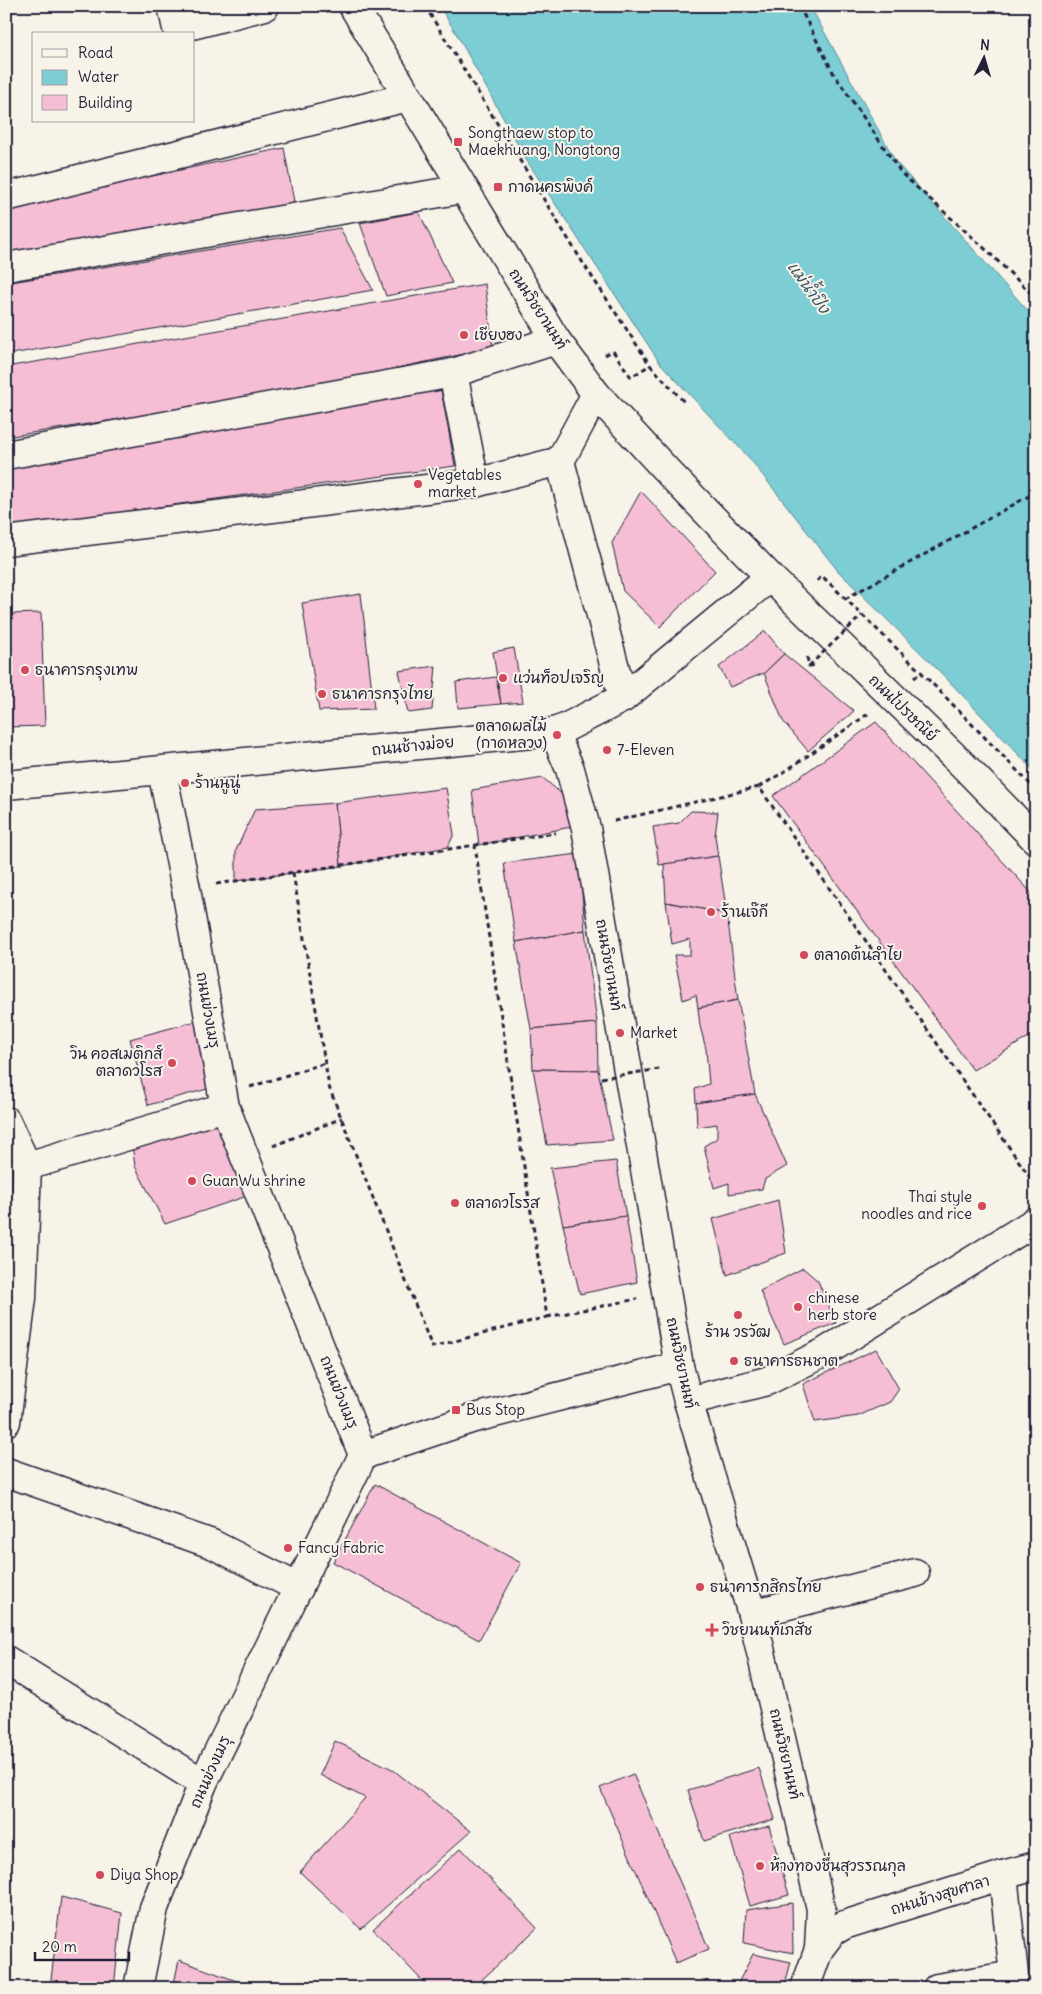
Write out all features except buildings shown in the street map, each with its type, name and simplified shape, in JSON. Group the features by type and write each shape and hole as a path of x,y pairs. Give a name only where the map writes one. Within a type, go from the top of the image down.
{"street":[{"path":"172,6 177,30 265,6"},
{"name":"ถนนวิชยานนท์","path":"353,6 556,340 596,394 668,472 770,577"},
{"path":"6,197 408,97"},
{"path":"6,267 463,189"},
{"path":"6,455 453,373 556,340"},
{"path":"453,373 475,483"},
{"path":"596,394 560,461 623,698"},
{"path":"6,541 475,483 560,461"},
{"name":"ถนนไปรษณีย์","path":"770,577 963,765 1036,840"},
{"name":"ถนนช้างม่อย","path":"6,785 554,732 623,698 770,577"},
{"name":"ถนนวิชยานนท์","path":"554,732 570,769 586,828 680,1366 688,1401 752,1614 821,1909 819,1950 805,1988"},
{"name":"ถนนข่วงเมรุ","path":"138,1988 154,1908 203,1783 364,1455 224,1101 186,889 162,771"},
{"path":"27,1166 224,1101"},
{"path":"6,1121 27,1166 22,1298 6,1422"},
{"path":"688,1401 767,1381 825,1352 1036,1221"},
{"path":"364,1455 471,1419 680,1366"},
{"path":"6,1472 212,1544 300,1588"},
{"path":"752,1614 915,1573"},
{"path":"6,1660 203,1783"},
{"name":"ถนนข้างสุขศาลา","path":"844,1925 1036,1866"},
{"path":"937,1988 1014,1975 1003,1875"},
{"path":"821,1909 826,1916 844,1925"},
{"path":"819,1950 832,1932 844,1925"}],"path":[{"path":"425,6 583,262 650,365 686,404"},
{"path":"800,6 834,74 902,174 1036,298"},
{"path":"613,351 631,377 650,365"},
{"path":"845,599 1036,492"},
{"path":"822,576 922,672 1036,790"},
{"path":"809,666 862,615"},
{"path":"186,889 586,828 759,787 893,697"},
{"path":"759,787 1036,1186"},
{"path":"475,846 547,1317"},
{"path":"293,873 329,1087 432,1347 547,1317 667,1292"},
{"path":"224,1101 325,1062"},
{"path":"601,1078 660,1070"},
{"path":"245,1158 342,1118"}],"water":[{"name":"แม่น้ำปิง","path":"439,6 810,6 896,162 1036,320 1036,773 945,677 838,571 750,459 660,363 527,161"}],"place":[{"name":"Songthaew stop to Maekhuang, Nongtong","path":"458,142"},
{"name":"กาดนครพิงค์","path":"498,187"},
{"name":"เชียงฮง","path":"464,335"},
{"name":"Vegetables market","path":"418,484"},
{"name":"ธนาคารกรุงเทพ","path":"25,670"},
{"name":"แว่นท็อปเจริญ","path":"503,678"},
{"name":"ธนาคารกรุงไทย","path":"322,694"},
{"name":"ตลาดผลไม้ (กาดหลวง)","path":"557,735"},
{"name":"7-Eleven","path":"607,750"},
{"name":"ร้านนูนู่","path":"185,783"},
{"name":"ร้านเจ๊กี","path":"711,912"},
{"name":"ตลาดต้นลำไย","path":"804,955"},
{"name":"Market","path":"620,1033"},
{"name":"วิน คอสเมติกส์ ตลาดวโรส","path":"172,1063"},
{"name":"GuanWu shrine","path":"192,1181"},
{"name":"ตลาดวโรรส","path":"455,1203"},
{"name":"Thai style noodles and rice","path":"982,1206"},
{"name":"chinese herb store","path":"798,1307"},
{"name":"ร้าน วรวัฒ","path":"738,1315"},
{"name":"ธนาคารธนชาต","path":"734,1361"},
{"name":"Bus Stop","path":"456,1410"},
{"name":"Fancy Fabric","path":"288,1548"},
{"name":"ธนาคารกสิกรไทย","path":"700,1587"},
{"name":"วิชยนนท์เภสัช","path":"712,1630"},
{"name":"ห้างทองชื่นสุวรรณกุล","path":"760,1866"},
{"name":"Diya Shop","path":"100,1875"}]}
